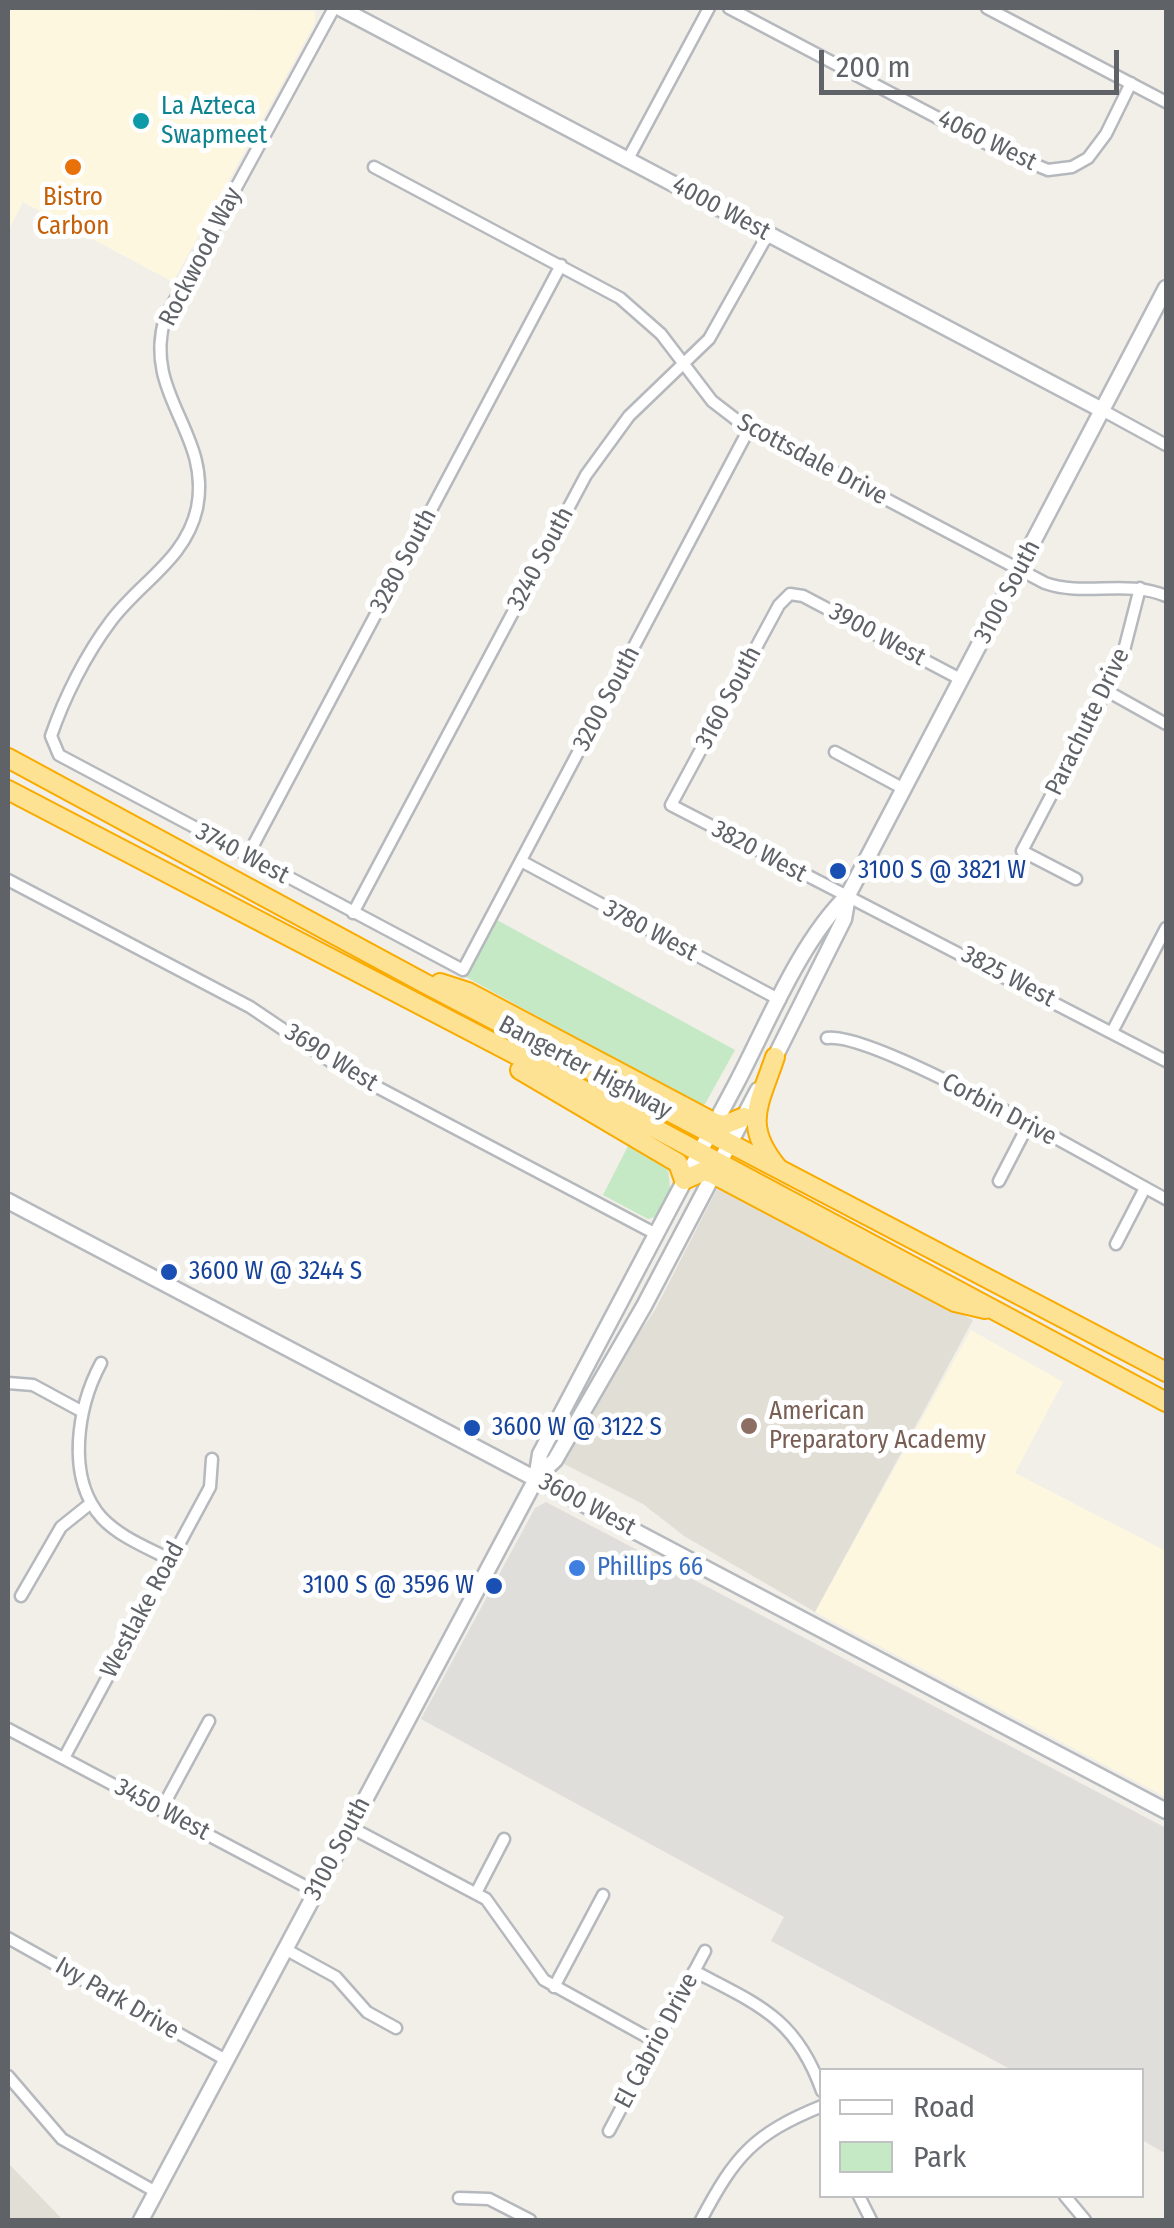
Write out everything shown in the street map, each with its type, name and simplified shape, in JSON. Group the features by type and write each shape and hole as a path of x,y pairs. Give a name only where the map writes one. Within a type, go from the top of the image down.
{"highway":[{"name":"Bangerter Highway","path":"8,758 424,983 712,1128 729,1144 1166,1372"},
{"name":"Bangerter Highway","path":"8,790 699,1152 716,1168 955,1302 1031,1313 1166,1386"},
{"path":"246,916 269,916 394,981 424,983"},
{"path":"500,1048 512,1065 678,1163 684,1180 716,1168"},
{"path":"775,1057 753,1120 762,1145 782,1172"},
{"path":"712,1128 744,1117"},
{"path":"995,1308 1166,1402"}],"main road":[{"name":"4000 West","path":"337,8 1102,410"},
{"name":"3100 South","path":"141,2220 536,1478 555,1460 744,1117 844,919 848,895 1166,288"},
{"name":"3100 South","path":"536,1478 540,1454 780,1000 830,912 848,895"},
{"name":"3600 West","path":"8,1201 1166,1810"}],"street":[{"name":"Rockwood Way","path":"58,717 111,620 169,562 190,530 198,504 199,468 194,444 161,377 162,329 280,101 337,8"},
{"path":"628,159 709,8"},
{"name":"4060 West","path":"729,8 1032,166 1048,170 1072,167 1088,158 1106,134 1131,83"},
{"path":"987,8 1166,102"},
{"name":"Scottsdale Drive","path":"374,166 630,306 716,404 750,427 1020,571 1065,589 1140,588 1166,596"},
{"name":"3240 South","path":"353,914 586,475 629,416 684,365 722,320 768,234"},
{"name":"3280 South","path":"247,857 561,265"},
{"path":"1102,410 1166,445"},
{"name":"3200 South","path":"463,970 750,427"},
{"name":"Parachute Drive","path":"1076,879 1022,851 1122,662 1140,588"},
{"name":"3900 West","path":"790,594 804,596 962,680"},
{"name":"3160 South","path":"671,804 779,606 790,594"},
{"path":"1107,691 1166,724"},
{"name":"3740 West","path":"58,717 51,736 58,755 463,970"},
{"path":"834,752 904,789"},
{"name":"3820 West","path":"671,804 848,895"},
{"name":"3780 West","path":"520,862 780,1000"},
{"name":"3690 West","path":"8,880 250,1007 340,1068 656,1234"},
{"name":"3825 West","path":"848,895 1166,1061"},
{"path":"1112,1032 1166,928"},
{"name":"Corbin Drive","path":"827,1038 849,1037 894,1056 1166,1199"},
{"path":"999,1182 1028,1126"},
{"path":"1116,1244 1145,1188"},
{"path":"101,1363 81,1411 83,1474 91,1503 120,1533 168,1559"},
{"path":"8,1383 33,1386 81,1411"},
{"name":"Westlake Road","path":"64,1758 210,1486 212,1459"},
{"path":"20,1596 62,1527 91,1503"},
{"path":"161,1810 210,1721"},
{"name":"3450 West","path":"8,1728 316,1892"},
{"path":"350,1827 476,1893 500,1915 530,1966 554,1987 656,2042"},
{"path":"476,1893 504,1839"},
{"path":"554,1987 603,1895"},
{"name":"Ivy Park Drive","path":"8,1938 226,2060"},
{"path":"285,1949 336,1976 367,2012 396,2028"},
{"name":"El Cabrio Drive","path":"609,2131 705,1951"},
{"path":"694,1971 781,2020 805,2049 819,2084"},
{"path":"8,2076 62,2140 156,2192"},
{"path":"701,2220 731,2166 750,2144 781,2122 819,2107"},
{"path":"459,2198 489,2200 530,2220"},
{"path":"1067,2198 1085,2220"}],"shaded area":[{"path":"8,8 315,11 315,23 173,282 23,202 8,231"},
{"name":"American Preparatory Academy","path":"718,1187 973,1320 815,1612 684,1536 643,1504 562,1463 599,1391 655,1310"},
{"path":"971,1330 1063,1382 1015,1473 1166,1551 1166,1797 815,1612"},
{"path":"546,1502 1166,1828 1166,2154 1144,2141 1144,2068 1008,2068 771,1941 784,1917 421,1719 535,1508"},
{"path":"8,2163 63,2220 8,2220"}],"green space":[{"path":"497,920 735,1050 705,1104 697,1104 466,977"},
{"path":"628,1146 668,1166 670,1189 655,1217 648,1219 603,1195"}],"place":[{"name":"La Azteca Swapmeet","path":"141,121"},
{"name":"Bistro Carbon","path":"73,167"},
{"name":"3100 S @ 3821 W","path":"838,871"},
{"name":"3600 W @ 3244 S","path":"169,1272"},
{"name":"American Preparatory Academy","path":"749,1426"},
{"name":"3600 W @ 3122 S","path":"472,1428"},
{"name":"Phillips 66","path":"577,1568"},
{"name":"3100 S @ 3596 W","path":"494,1586"}]}
